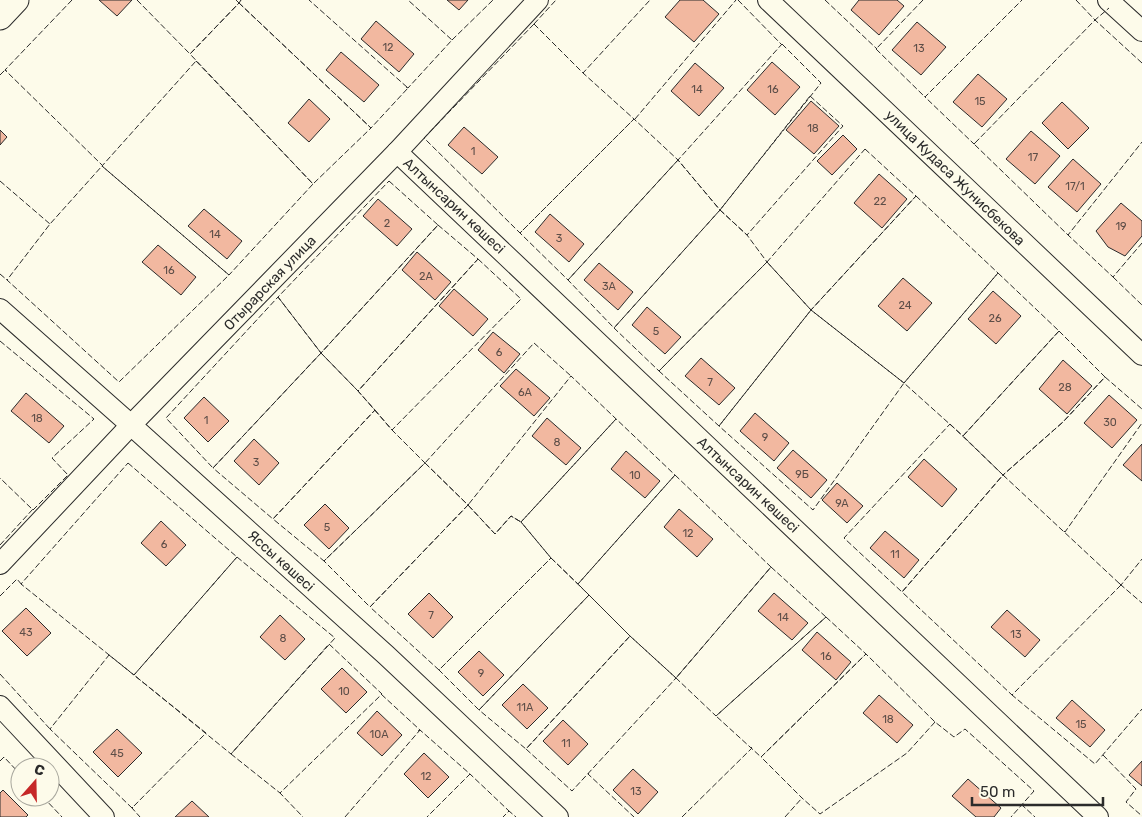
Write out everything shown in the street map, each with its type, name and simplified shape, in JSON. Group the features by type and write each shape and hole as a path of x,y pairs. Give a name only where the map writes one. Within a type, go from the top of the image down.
{"main road":[{"path":"0,17 16,0"}],"street":[{"name":"Отырарская улица","path":"0,564 131,425 397,152 538,0"},
{"name":"улица Кудаса Жунисбекова","path":"768,0 1142,355"},
{"path":"1108,0 1142,31"},
{"name":"Алтынсарин көшесі","path":"397,152 1098,817"},
{"name":"Яссы көшесі","path":"0,309 386,655 558,817"},
{"path":"0,706 104,817"}],"building":[{"path":"99,0 132,0 117,16"},
{"path":"447,0 468,0 459,10"},
{"path":"680,0 703,0 719,14 694,42 665,17"},
{"path":"859,0 897,0 904,6 879,35 851,10"},
{"path":"376,21 414,54 399,72 361,39"},
{"path":"917,22 946,47 921,75 892,50"},
{"path":"341,52 379,85 364,102 326,70"},
{"path":"772,62 800,87 775,115 747,90"},
{"path":"695,63 724,88 699,116 671,91"},
{"path":"978,74 1007,99 982,127 953,102"},
{"path":"309,99 330,119 309,142 288,123"},
{"path":"811,101 839,126 814,154 786,130"},
{"path":"1062,102 1089,128 1068,149 1042,123"},
{"path":"464,127 498,157 482,174 448,145"},
{"path":"0,130 7,137 0,145"},
{"path":"1031,131 1060,156 1035,184 1006,159"},
{"path":"843,135 857,149 832,175 817,161"},
{"path":"1073,159 1101,184 1077,212 1048,187"},
{"path":"879,174 907,199 882,228 854,203"},
{"path":"378,199 412,229 397,246 363,216"},
{"path":"1121,203 1142,221 1142,236 1125,256 1108,247 1096,231"},
{"path":"204,209 242,241 227,259 188,226"},
{"path":"550,214 584,244 569,262 535,232"},
{"path":"158,245 196,277 181,295 142,262"},
{"path":"417,252 451,282 435,300 402,270"},
{"path":"599,263 633,292 618,310 584,280"},
{"path":"903,278 932,303 907,331 878,306"},
{"path":"454,289 488,319 473,336 439,306"},
{"path":"993,291 1021,316 996,344 968,319"},
{"path":"647,307 681,337 665,354 632,325"},
{"path":"493,332 520,354 504,373 478,350"},
{"path":"701,358 735,388 719,405 685,376"},
{"path":"1063,360 1092,386 1067,414 1039,389"},
{"path":"516,369 550,398 534,416 500,386"},
{"path":"26,393 64,426 49,443 11,411"},
{"path":"1109,395 1137,420 1112,448 1084,423"},
{"path":"204,397 229,421 208,442 184,418"},
{"path":"755,413 789,443 774,461 740,431"},
{"path":"547,418 581,448 566,465 532,436"},
{"path":"254,439 279,463 259,485 234,461"},
{"path":"1142,444 1142,481 1123,465"},
{"path":"793,450 827,480 811,498 777,468"},
{"path":"626,451 660,481 645,498 611,469"},
{"path":"924,459 957,489 942,507 908,477"},
{"path":"837,483 863,506 847,523 822,500"},
{"path":"325,504 349,528 329,549 304,525"},
{"path":"679,509 713,539 697,557 664,527"},
{"path":"161,521 186,545 166,566 141,543"},
{"path":"885,531 919,560 904,578 870,548"},
{"path":"429,593 453,617 433,638 408,614"},
{"path":"774,593 808,623 792,640 758,611"},
{"path":"26,608 51,633 27,656 2,631"},
{"path":"1007,610 1040,640 1025,657 991,627"},
{"path":"280,615 305,639 285,660 260,637"},
{"path":"817,632 851,662 836,680 802,650"},
{"path":"479,651 504,675 483,696 458,672"},
{"path":"342,668 367,692 346,713 321,689"},
{"path":"523,684 548,708 527,729 502,705"},
{"path":"879,695 913,725 897,743 863,713"},
{"path":"1072,700 1105,730 1090,747 1056,718"},
{"path":"377,711 402,735 382,756 357,733"},
{"path":"563,720 588,744 568,765 543,741"},
{"path":"117,729 142,753 118,777 93,752"},
{"path":"424,753 449,777 428,798 404,774"},
{"path":"1142,761 1142,786 1129,775"},
{"path":"633,769 658,792 638,814 613,790"},
{"path":"968,779 1001,808 994,817 976,817 952,796"},
{"path":"3,790 10,797 10,807 20,807 28,815 26,817 0,817 0,793"},
{"path":"192,801 209,817 175,817"}],"fence":[{"path":"72,0 5,70 102,165"},
{"path":"137,0 190,54 239,3 236,0 239,3 241,0 239,3 371,128 408,88 309,0"},
{"path":"406,87 408,88 452,40 408,0"},
{"path":"452,40 493,0"},
{"path":"534,24 556,0"},
{"path":"584,74 650,0"},
{"path":"635,119 736,0"},
{"path":"738,0 782,45"},
{"path":"825,0 877,49"},
{"path":"923,0 876,49 925,96"},
{"path":"975,143 925,97 1022,0"},
{"path":"1076,0 1094,21"},
{"path":"239,3 371,128 313,184 190,54 239,3"},
{"path":"1096,21 1109,8"},
{"path":"1142,63 1095,20 974,144 1068,235 1142,142"},
{"path":"534,24 583,73 634,119 520,233 424,138 534,24"},
{"path":"782,44 821,83 720,210 678,160 782,44"},
{"path":"196,61 313,184 229,275 102,166 196,61"},
{"path":"0,75 5,70 7,71"},
{"path":"810,96 843,126 747,235 720,210 810,96"},
{"path":"678,160 568,280 520,233 634,119 678,160 720,210 614,328 568,280 678,160"},
{"path":"865,149 916,196 811,310 767,262 865,149"},
{"path":"102,166 229,275 119,382 7,280 50,224 102,166"},
{"path":"0,181 51,223"},
{"path":"389,181 438,225 321,353 278,297 389,181"},
{"path":"916,196 998,273 904,383 811,310 916,196"},
{"path":"720,210 747,235 767,262 659,371 614,328 720,210"},
{"path":"438,225 478,259 358,391 321,353 438,225"},
{"path":"1069,234 1113,277 1142,243"},
{"path":"478,259 521,299 392,430 358,391 478,259"},
{"path":"767,262 811,310 719,426 659,371 767,262"},
{"path":"998,273 1059,331 963,436 904,383 998,273"},
{"path":"0,274 7,279"},
{"path":"1113,277 1142,305"},
{"path":"278,297 321,353 213,468 166,418 278,297"},
{"path":"811,310 904,383 813,510 719,426 811,310"},
{"path":"1059,331 1105,377 1063,422 1003,475 963,436 1059,331"},
{"path":"0,341 94,419 52,458 68,475 33,510 0,478"},
{"path":"425,463 468,505 370,607 324,561 425,463 534,343 570,377"},
{"path":"321,353 375,410 273,519 213,468 321,353"},
{"path":"616,419 521,522 511,516 495,534 468,505 571,376 675,475 578,584 551,558 521,522 616,419"},
{"path":"1005,477 1003,475 1063,422 1105,377 1142,409"},
{"path":"375,410 425,463 324,561 273,519 375,410"},
{"path":"1064,531 1142,423"},
{"path":"950,424 1003,475 902,592 844,538 950,424"},
{"path":"128,463 237,557 134,675 21,584 128,463"},
{"path":"425,463 469,504"},
{"path":"675,475 771,567 676,678 630,636 578,584 675,475"},
{"path":"1003,475 1121,585 1012,695 902,592 1003,475"},
{"path":"468,505 495,534 511,516 521,522 551,558 439,670 370,607 468,505"},
{"path":"0,545 33,509"},
{"path":"237,557 335,638 231,754 134,675 237,557"},
{"path":"551,558 589,595 479,710 439,670 551,558"},
{"path":"1119,583 1121,585 1142,559"},
{"path":"771,567 826,617 716,716 676,678 771,567"},
{"path":"0,596 17,579 22,585"},
{"path":"1120,586 1142,603"},
{"path":"589,595 630,636 526,749 479,710 589,595"},
{"path":"826,617 866,654 761,757 716,716 826,617"},
{"path":"630,636 676,678 572,791 526,749 630,636"},
{"path":"329,644 382,694 280,793 231,754 329,644"},
{"path":"935,722 907,753 820,814 761,757 866,654 935,722 954,737 965,729 1034,791 1011,817"},
{"path":"109,655 206,733 132,808 50,729 109,655"},
{"path":"0,674 51,728"},
{"path":"345,817 420,730 381,694"},
{"path":"1013,695 1095,764 1142,709"},
{"path":"418,731 420,730 470,774 427,817"},
{"path":"682,817 751,747"},
{"path":"1103,755 1136,789 1126,802 1142,816"},
{"path":"0,761 4,757 10,763"},
{"path":"589,773 634,817"},
{"path":"469,775 509,811 503,817"},
{"path":"281,792 303,817"},
{"path":"785,817 801,797"},
{"path":"1021,806 1035,817"},
{"path":"52,807 62,817"},
{"path":"133,807 140,817"},
{"path":"508,812 516,817"}]}
